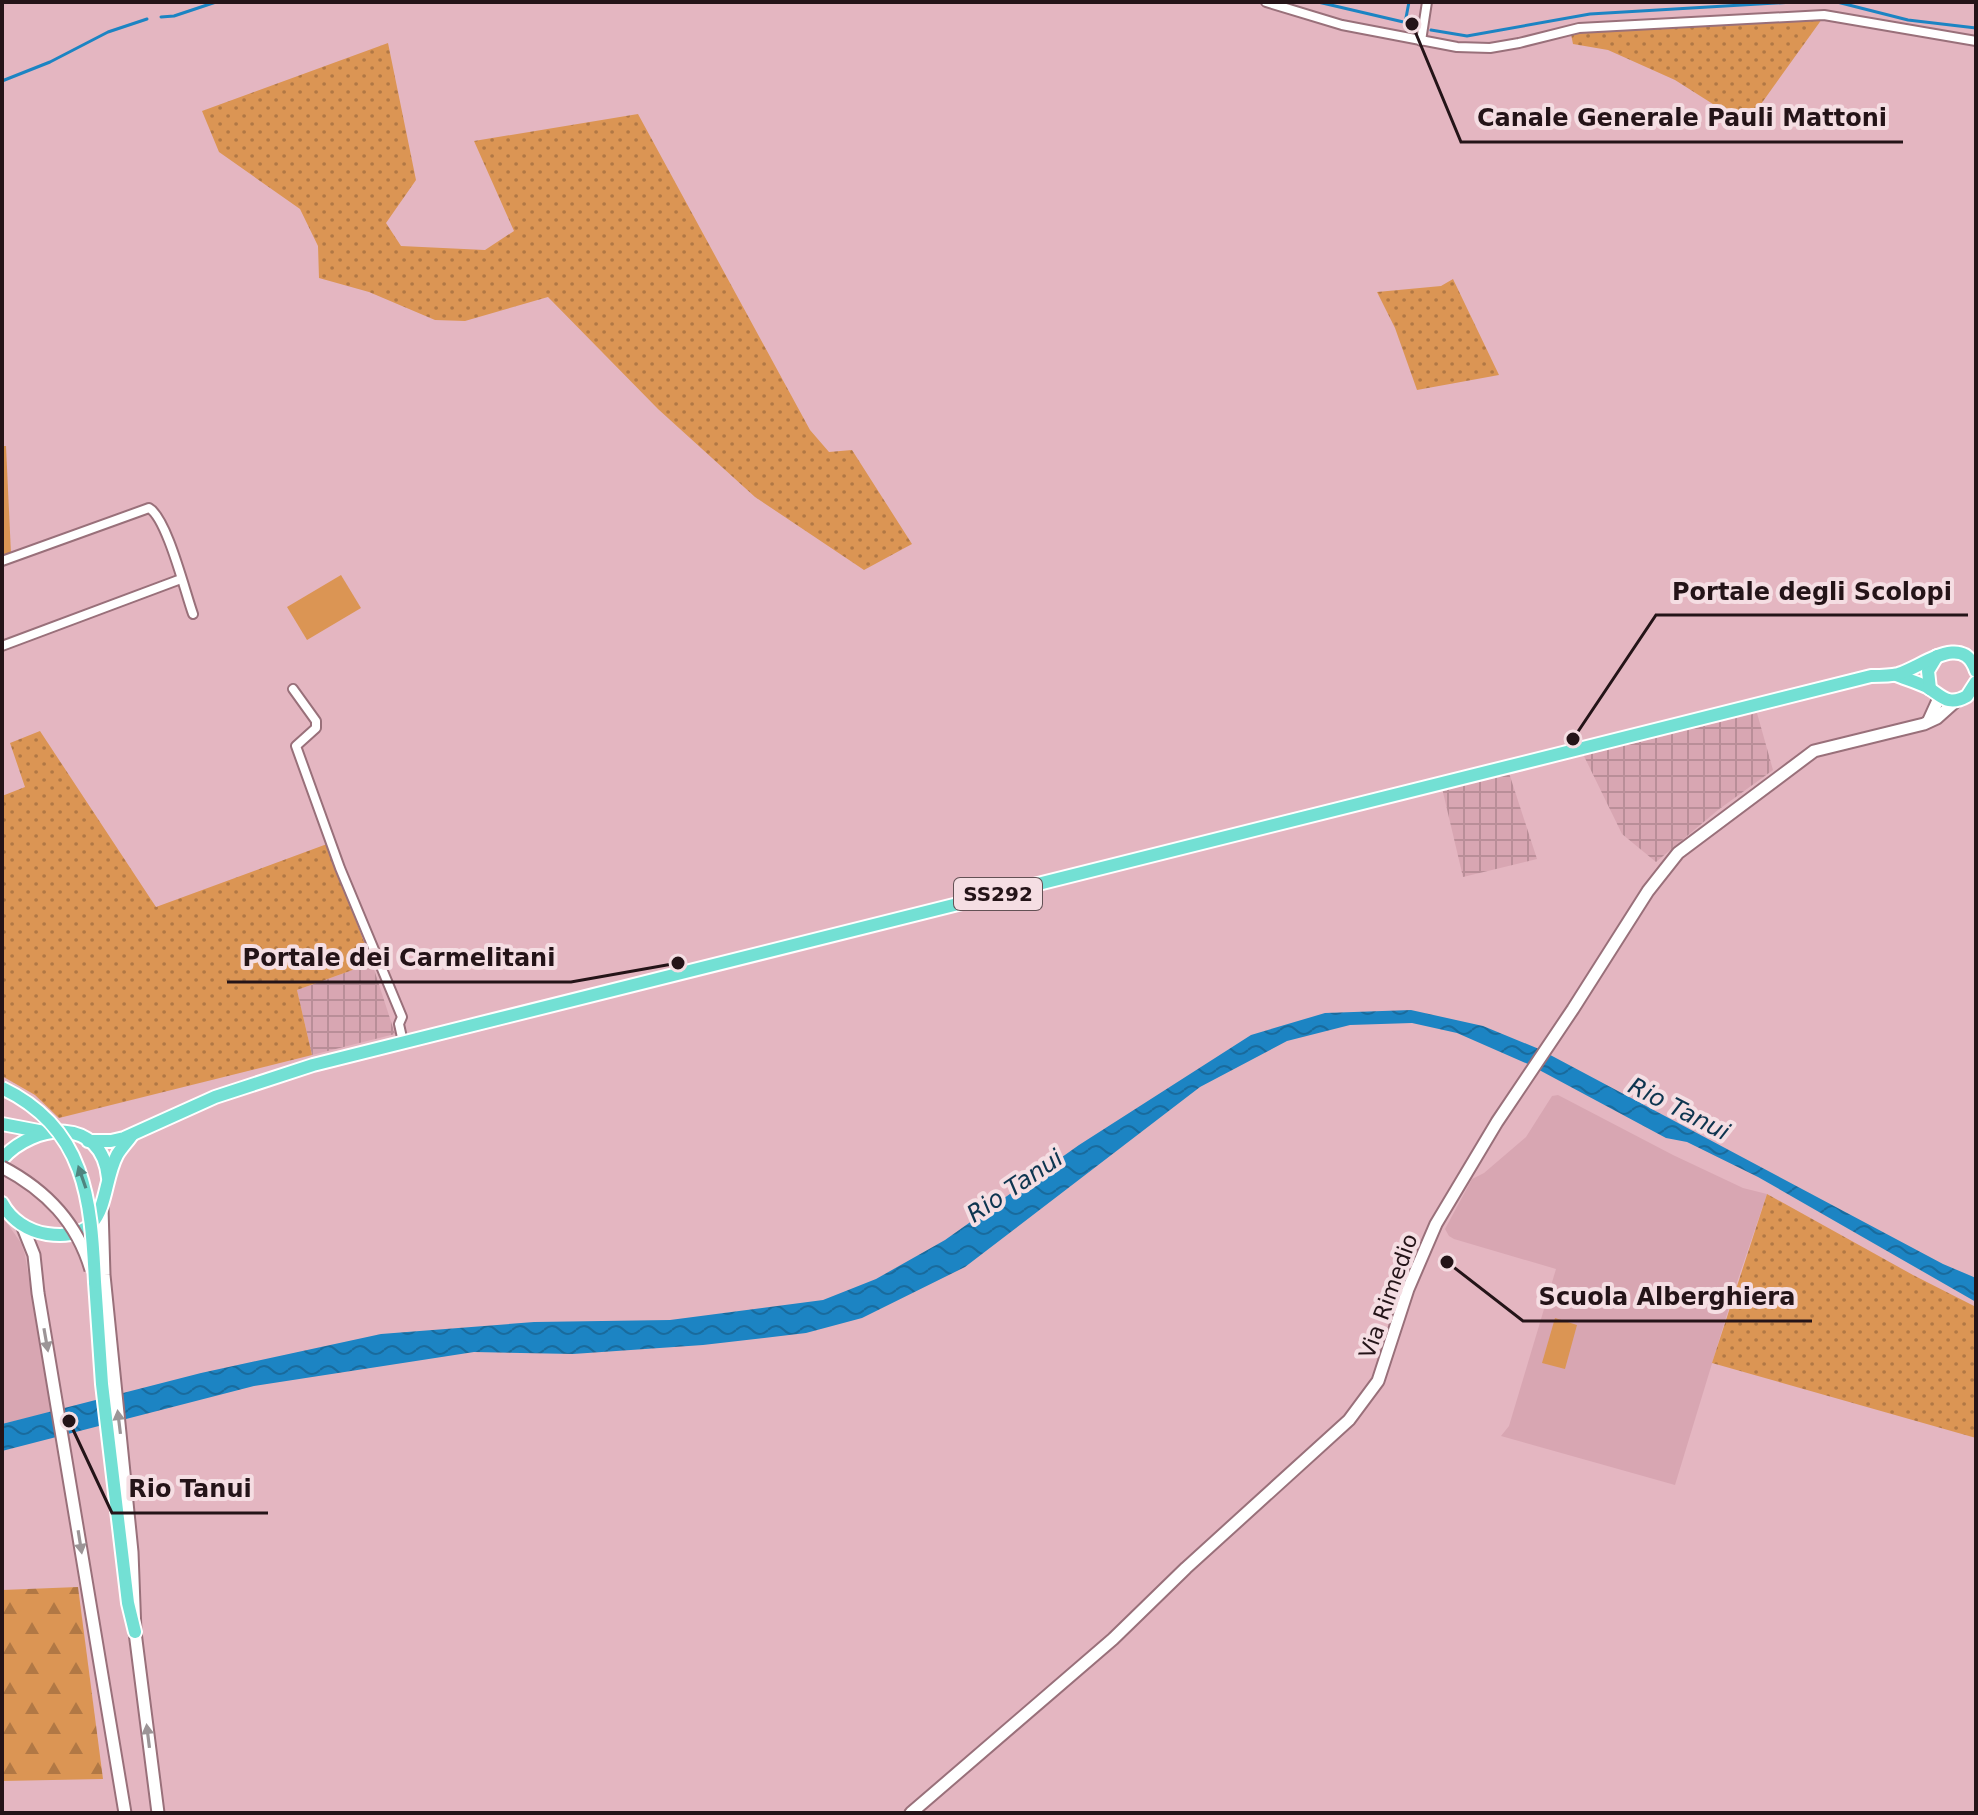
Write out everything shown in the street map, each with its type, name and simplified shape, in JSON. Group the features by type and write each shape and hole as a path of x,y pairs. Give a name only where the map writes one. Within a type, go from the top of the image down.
{"main road":[{"name":"SS292","path":"2,1124 47,1132 68,1131 88,1141 111,1141 132,1135 215,1097 313,1065 1842,683 1871,676 1896,675 1950,652 1962,654 1976,650"},
{"path":"1962,654 1969,658 1976,671"},
{"path":"1935,693 1928,671 1938,656"},
{"name":"SS292","path":"1896,675 1956,701"},
{"path":"1956,701 1972,692 1976,682"},
{"path":"2,1088 28,1103 65,1139 77,1161 87,1192 102,1384 118,1464 128,1603 135,1632"},
{"path":"2,1159 24,1140 47,1132"},
{"path":"2,1204 22,1225 43,1233 71,1233 92,1221 102,1208 116,1157 132,1135"},
{"path":"88,1141 105,1163 108,1189"}],"street":[{"path":"1266,2 1342,25 1457,47 1490,48 1579,28 1824,15 1976,41"},
{"path":"1421,41 1427,2"},
{"path":"2,561 149,508 155,512 164,531 193,614"},
{"path":"2,646 181,579"},
{"path":"293,689 316,721 316,728 296,746 340,868 402,1017 399,1024 403,1042"},
{"path":"1929,720 1935,693"},
{"name":"Via Rimedio","path":"911,1813 1113,1639 1349,1420 1378,1381 1387,1361 1408,1289 1436,1224 1497,1122 1648,891 1678,853 1814,751 1904,730 1947,711 1956,701"},
{"path":"2,1167 46,1195 62,1212 86,1253 95,1282"},
{"path":"102,1208 118,1464"},
{"path":"22,1225 34,1255 125,1813"},
{"path":"135,1632 158,1813"}],"shaded area":[{"path":"1757,713 1773,770 1718,810 1656,862 1622,834 1582,752 1636,743"},
{"path":"1509,773 1537,859 1463,877 1442,788"},
{"path":"372,963 395,1034 312,1055 297,990"},
{"path":"1558,1095 1673,1155 1743,1188 1767,1194 1675,1485 1501,1436 1509,1426 1556,1269 1454,1239 1445,1229 1472,1179 1484,1173 1526,1137 1552,1096"},
{"path":"2,1216 21,1243 25,1255 51,1412 2,1424"}],"green space":[{"path":"1822,19 1746,125 1675,80 1608,50 1573,44 1571,34 1632,26"},
{"path":"388,43 416,180 386,223 401,246 485,250 514,231 474,141 638,114 810,430 829,452 852,450 912,544 864,570 755,497 658,409 548,297 465,321 435,320 369,292 319,278 318,246 300,209 219,152 202,111"},
{"path":"1453,279 1499,375 1417,390 1395,328 1377,292 1441,286"},
{"path":"2,446 6,446 11,554 2,557"},
{"path":"341,575 361,608 307,640 287,607"},
{"path":"40,731 156,907 327,844 372,963 297,990 312,1055 59,1118 35,1095 2,1076 2,796 25,787 10,743"},
{"path":"1767,1194 1976,1307 1976,1438 1712,1363"},
{"path":"1555,1318 1577,1325 1565,1369 1542,1363"},
{"path":"78,1587 103,1779 2,1781 2,1590"}],"water":[{"path":"1411,1010 1483,1026 1539,1049 1943,1264 1976,1278 1976,1302 1758,1177 1687,1142 1666,1138 1528,1064 1457,1033 1412,1023 1350,1025 1287,1041 1200,1087 965,1267 862,1318 806,1333 703,1345 573,1354 474,1352 254,1386 2,1451 2,1424 201,1373 381,1334 534,1322 670,1320 823,1300 876,1279 945,1240 1079,1145 1251,1035 1325,1013"}],"waterway":[{"path":"161,17 174,16 216,2"},
{"path":"1318,2 1412,24"},
{"path":"1405,23 1409,2"},
{"path":"1431,30 1467,36 1590,14 1793,2"},
{"path":"1837,2 1908,20 1976,28"},
{"path":"2,81 50,62 108,32 147,19"}],"place":[{"name":"Canale Generale Pauli Mattoni","path":"1412,24"},
{"name":"Portale degli Scolopi","path":"1573,739"},
{"name":"Portale dei Carmelitani","path":"678,963"},
{"name":"Scuola Alberghiera","path":"1447,1262"},
{"name":"Rio Tanui","path":"69,1421"}]}
